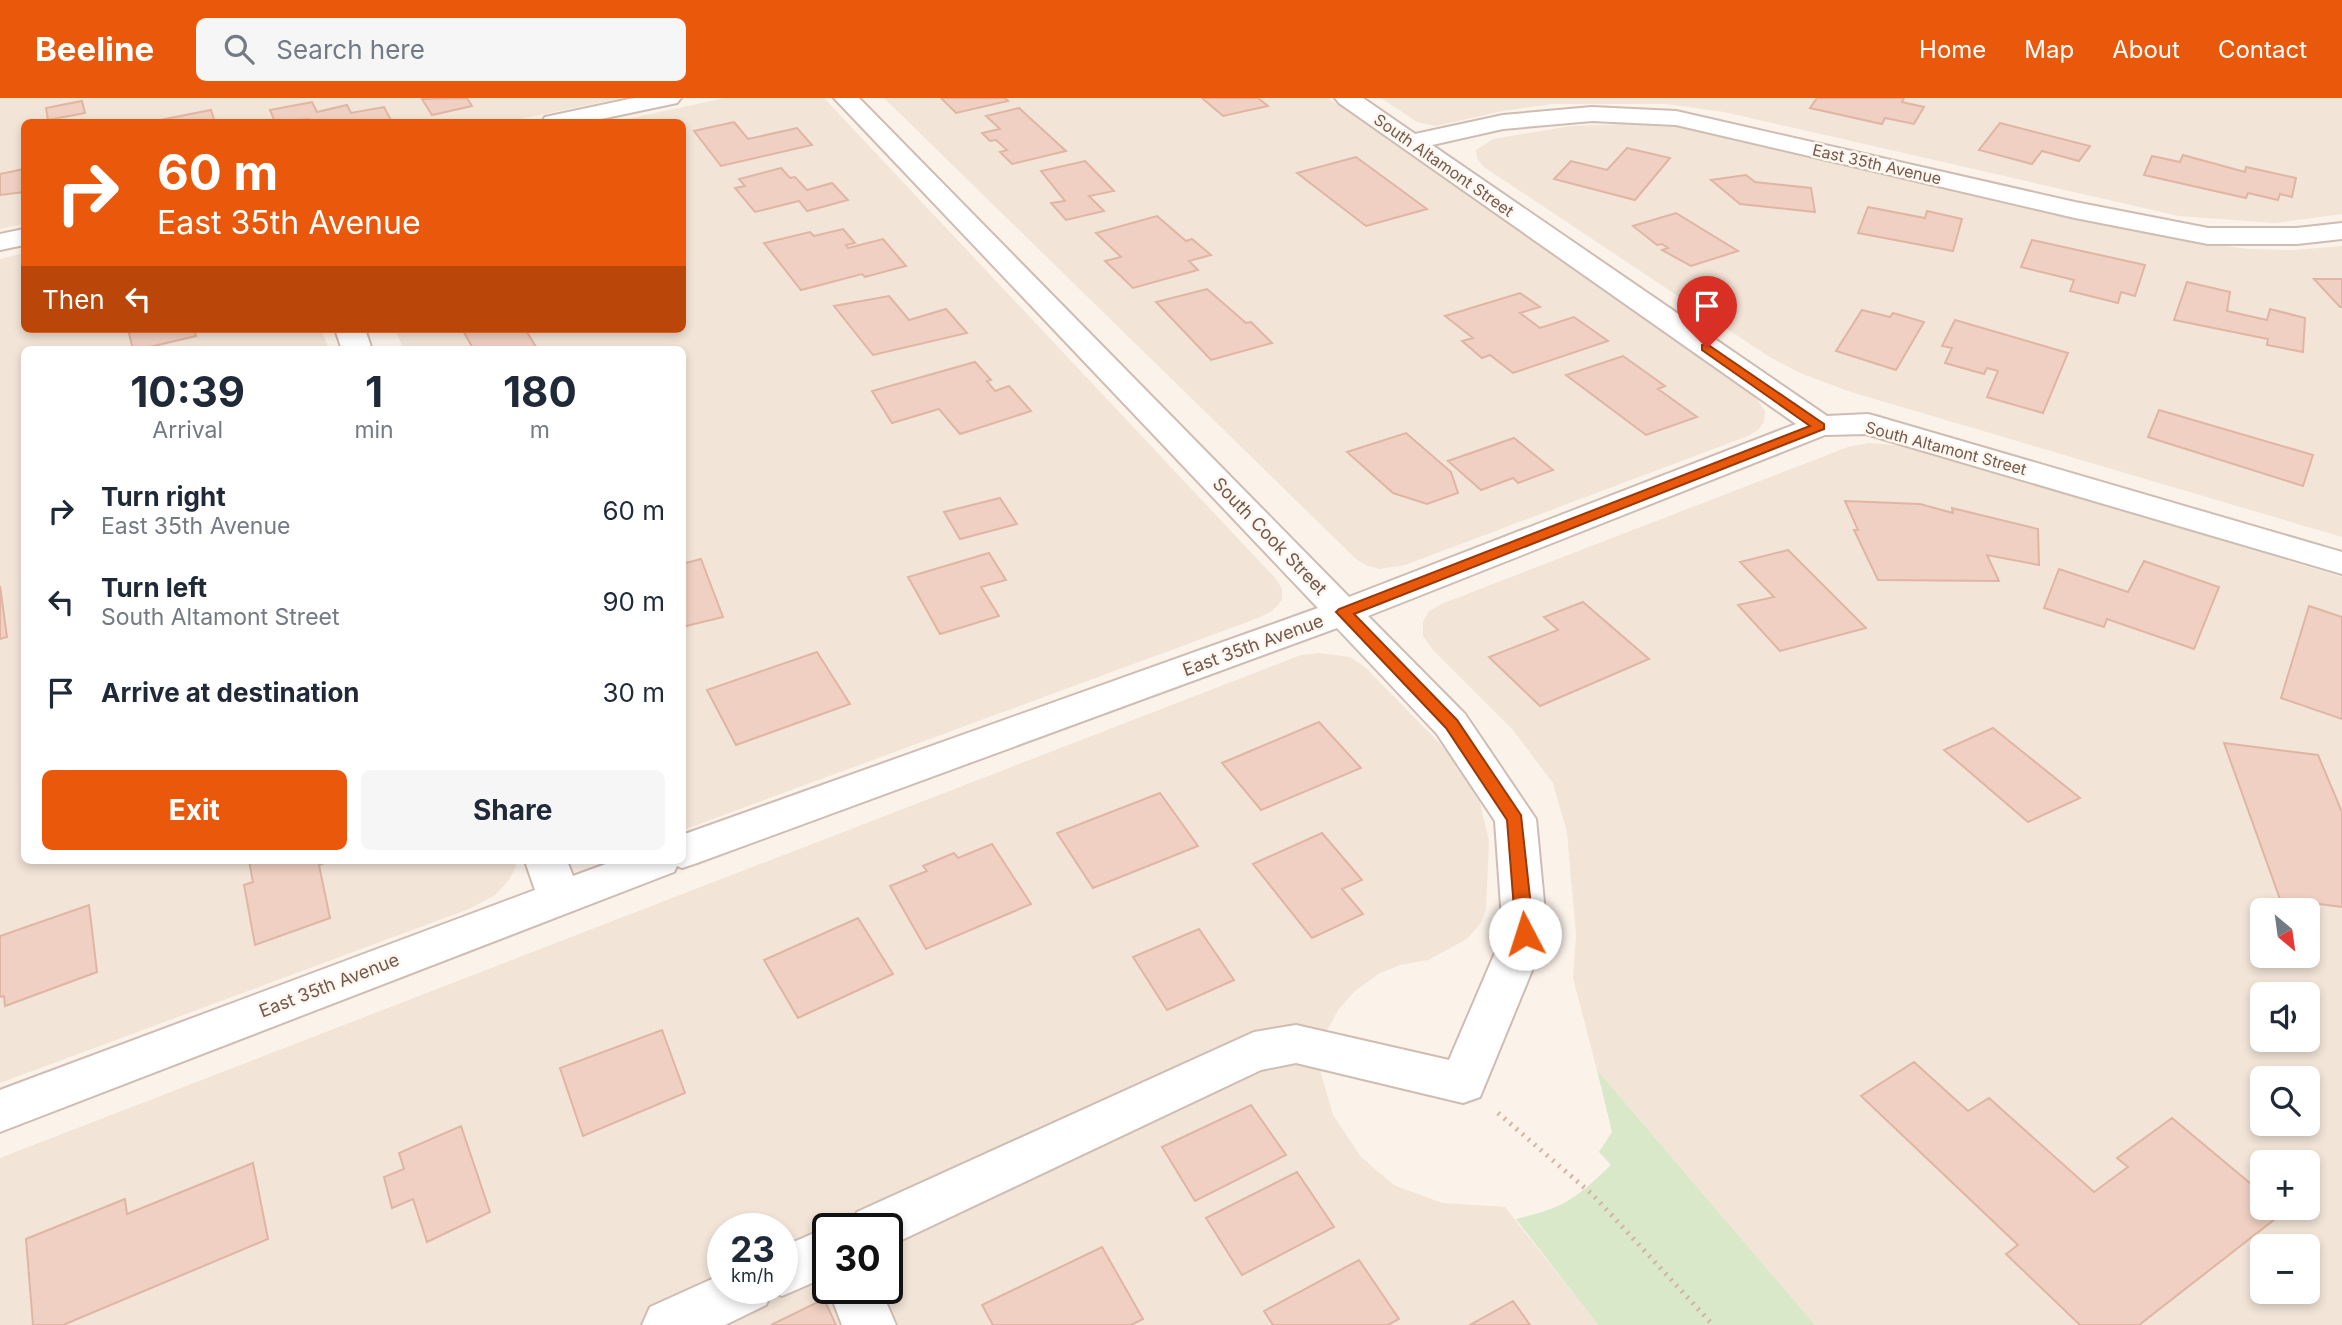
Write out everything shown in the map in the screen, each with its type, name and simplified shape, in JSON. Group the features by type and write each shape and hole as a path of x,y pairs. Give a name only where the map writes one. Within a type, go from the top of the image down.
{"street":[{"path":"568,119 669,98"},
{"name":"South Cook Street","path":"846,98 1451,724 1515,819 1525,934 1462,1083"},
{"name":"South Altamont Street","path":"1347,98 1820,426 1868,424 2342,563"},
{"name":"East 35th Avenue","path":"1412,142 1503,122 1592,114 1676,118 2075,210 2208,236 2297,236 2342,231"},
{"path":"0,242 21,238"},
{"name":"East 35th Avenue","path":"686,851 1344,612 1820,426"},
{"name":"East 35th Avenue","path":"0,1111 552,879 641,864"},
{"path":"903,1215 1254,1052 1296,1044 1462,1083"},
{"path":"669,1325 714,1304"},
{"path":"860,1304 869,1325"}],"path":[{"path":"1462,1083 1593,1195 1713,1325"}],"shaded area":[{"path":"0,98 622,98 520,119 21,119 21,225 0,229"},
{"path":"725,98 824,98 1276,579 1282,589 1282,600 1272,611 1258,618 686,829 686,346 402,346 397,333 686,333 686,119 627,119"},
{"path":"884,98 1328,98 1754,395 1765,411 1764,422 1748,436 1405,565 1380,569 1366,565 1356,559"},
{"path":"1381,98 2342,98 2342,214 2275,223 2179,216 1724,112 1666,104 1552,104 1502,111 1436,126 1417,122"},
{"path":"1627,124 1685,127 1744,138 2192,242 2248,249 2293,250 2342,246 2342,537 1851,392 1800,373 1768,356 1484,167 1477,158 1476,150 1493,139 1571,126"},
{"path":"21,254 21,333 323,333 327,346 21,346 21,864 516,866 509,880 495,895 469,909 0,1083 0,259"},
{"path":"1868,443 1908,446 2342,577 2342,1325 1815,1325 1597,1070 1573,978 1576,935 1567,832 1553,783 1513,730 1432,649 1423,636 1423,622 1429,611 1848,447"},
{"path":"1319,653 1350,657 1365,667 1449,753 1477,790 1489,841 1486,909 1481,923 1467,939 1428,960 1400,965 1380,973 1355,991 1338,1010 1324,1036 1320,1070 1333,1115 1361,1157 1394,1185 1442,1203 1505,1207 1598,1325 0,1325 0,1158 1301,655"}],"green space":[{"path":"1597,1070 1815,1325 1598,1325 1516,1219 1568,1201 1588,1187 1611,1165 1599,1152 1612,1132"}],"building":[{"path":"467,98 472,106 432,115 422,99"},
{"path":"941,98 1005,98 1008,101 956,113"},
{"path":"1202,98 1258,98 1268,106 1223,116"},
{"path":"1817,98 1904,98 1902,102 1924,107 1914,124 1885,118 1882,124 1810,108"},
{"path":"82,101 85,113 48,119 46,108"},
{"path":"312,102 317,112 347,105 351,113 384,107 390,119 274,119 270,110"},
{"path":"1019,108 1066,151 1012,164 1000,152 1007,150 996,140 990,141 982,133 1000,129 986,116"},
{"path":"211,110 214,119 165,119"},
{"path":"734,122 748,139 797,128 812,145 721,166 694,131"},
{"path":"2000,123 2090,146 2079,161 2042,151 2032,164 1979,150"},
{"path":"1627,148 1670,158 1635,200 1554,179 1571,161 1607,170"},
{"path":"2183,155 2245,172 2246,167 2296,178 2292,197 2280,194 2278,200 2248,193 2246,198 2144,175 2152,156 2180,162"},
{"path":"1356,157 1427,209 1366,226 1297,173"},
{"path":"1085,161 1114,191 1089,196 1104,211 1066,220 1051,203 1065,201 1041,171"},
{"path":"781,168 790,178 795,177 807,190 832,183 848,200 807,211 799,201 755,212 735,188 745,186 739,179"},
{"path":"21,170 21,192 0,195 0,174"},
{"path":"1746,175 1755,182 1811,188 1815,212 1740,204 1711,180"},
{"path":"1868,207 1925,218 1927,211 1962,219 1953,251 1858,233"},
{"path":"1676,213 1738,251 1691,266 1662,250 1668,248 1662,244 1657,245 1633,226"},
{"path":"1157,216 1186,241 1192,239 1211,255 1189,261 1198,270 1133,288 1105,261 1121,257 1096,233"},
{"path":"843,229 855,243 846,245 848,248 883,239 906,266 801,290 764,243 810,232 814,236"},
{"path":"2032,240 2145,265 2135,296 2121,292 2118,303 2070,291 2074,280 2021,267"},
{"path":"2314,279 2342,279 2342,307 2340,307"},
{"path":"2187,282 2230,292 2227,311 2267,320 2270,309 2305,318 2303,352 2267,345 2268,339 2174,320"},
{"path":"1207,289 1246,323 1251,322 1272,343 1211,360 1156,302"},
{"path":"1520,293 1540,307 1520,313 1540,328 1574,317 1608,341 1513,373 1490,355 1482,358 1462,341 1473,338 1445,316"},
{"path":"889,296 909,320 946,309 967,333 873,355 834,306"},
{"path":"1862,310 1890,317 1893,313 1924,322 1896,370 1836,351"},
{"path":"1955,320 2068,353 2043,413 1987,397 1998,371 1987,368 1984,374 1945,363 1952,348 1942,346"},
{"path":"129,333 195,333 196,336 154,346 132,346"},
{"path":"464,333 527,333 536,346 472,346"},
{"path":"1623,356 1665,386 1658,389 1697,417 1646,435 1566,375"},
{"path":"975,362 991,380 987,381 995,391 1009,386 1031,411 960,434 939,409 892,423 872,391"},
{"path":"2159,410 2313,455 2303,486 2148,437"},
{"path":"1406,433 1451,472 1458,493 1427,504 1393,493 1347,452"},
{"path":"1514,438 1553,470 1518,483 1513,478 1481,490 1448,461"},
{"path":"1000,498 1017,524 960,539 944,512"},
{"path":"1845,501 1920,504 1953,513 1952,508 2038,529 2039,565 1987,555 1999,581 1878,580 1854,530 1858,530"},
{"path":"1788,550 1866,628 1780,651 1738,605 1774,597 1740,562"},
{"path":"989,553 1006,580 981,587 999,616 940,634 908,577"},
{"path":"701,559 723,617 686,626 686,563"},
{"path":"2144,561 2219,587 2194,649 2107,619 2104,627 2044,608 2059,569 2128,592"},
{"path":"0,586 7,637 0,639"},
{"path":"1583,602 1649,659 1540,706 1489,657 1558,630 1544,617"},
{"path":"2309,606 2342,617 2342,719 2281,698"},
{"path":"817,652 850,704 736,745 707,690"},
{"path":"1319,722 1361,768 1261,810 1222,763"},
{"path":"1993,728 2080,798 2028,822 1944,750"},
{"path":"2224,743 2318,755 2342,812 2342,907 2320,904 2320,898 2280,898"},
{"path":"1160,793 1198,846 1093,888 1057,833"},
{"path":"1322,833 1362,880 1342,889 1363,914 1312,938 1253,864"},
{"path":"992,844 1031,904 926,949 890,886 927,871 923,866 954,853 958,858"},
{"path":"250,864 322,864 319,865 330,918 255,945 244,885 253,882"},
{"path":"89,905 97,972 5,1006 4,996 0,997 0,936"},
{"path":"858,918 893,974 798,1018 764,960"},
{"path":"1199,929 1234,980 1167,1010 1133,957"},
{"path":"662,1030 685,1093 583,1136 560,1068"},
{"path":"1914,1062 1968,1111 1989,1098 2094,1192 2128,1167 2117,1158 2172,1118 2250,1183 2250,1220 2274,1220 2256,1234 2250,1234 2250,1238 2139,1325 2080,1325 2006,1254 2018,1245 1861,1096"},
{"path":"1251,1105 1286,1155 1195,1201 1162,1147"},
{"path":"461,1126 490,1212 427,1242 413,1199 392,1208 384,1177 404,1169 399,1153"},
{"path":"253,1163 268,1239 63,1325 33,1325 26,1239 125,1199 127,1214"},
{"path":"1297,1172 1334,1227 1242,1275 1206,1218"},
{"path":"1102,1247 1143,1319 1131,1325 993,1325 982,1305"},
{"path":"1359,1260 1399,1319 1388,1325 1273,1325 1264,1311"},
{"path":"1513,1301 1530,1325 1470,1325"},
{"path":"814,1304 826,1304 836,1325 771,1325"}],"route":[{"path":"1525,934 1515,819 1451,724 1344,612 1820,426 1707,348"}]}
